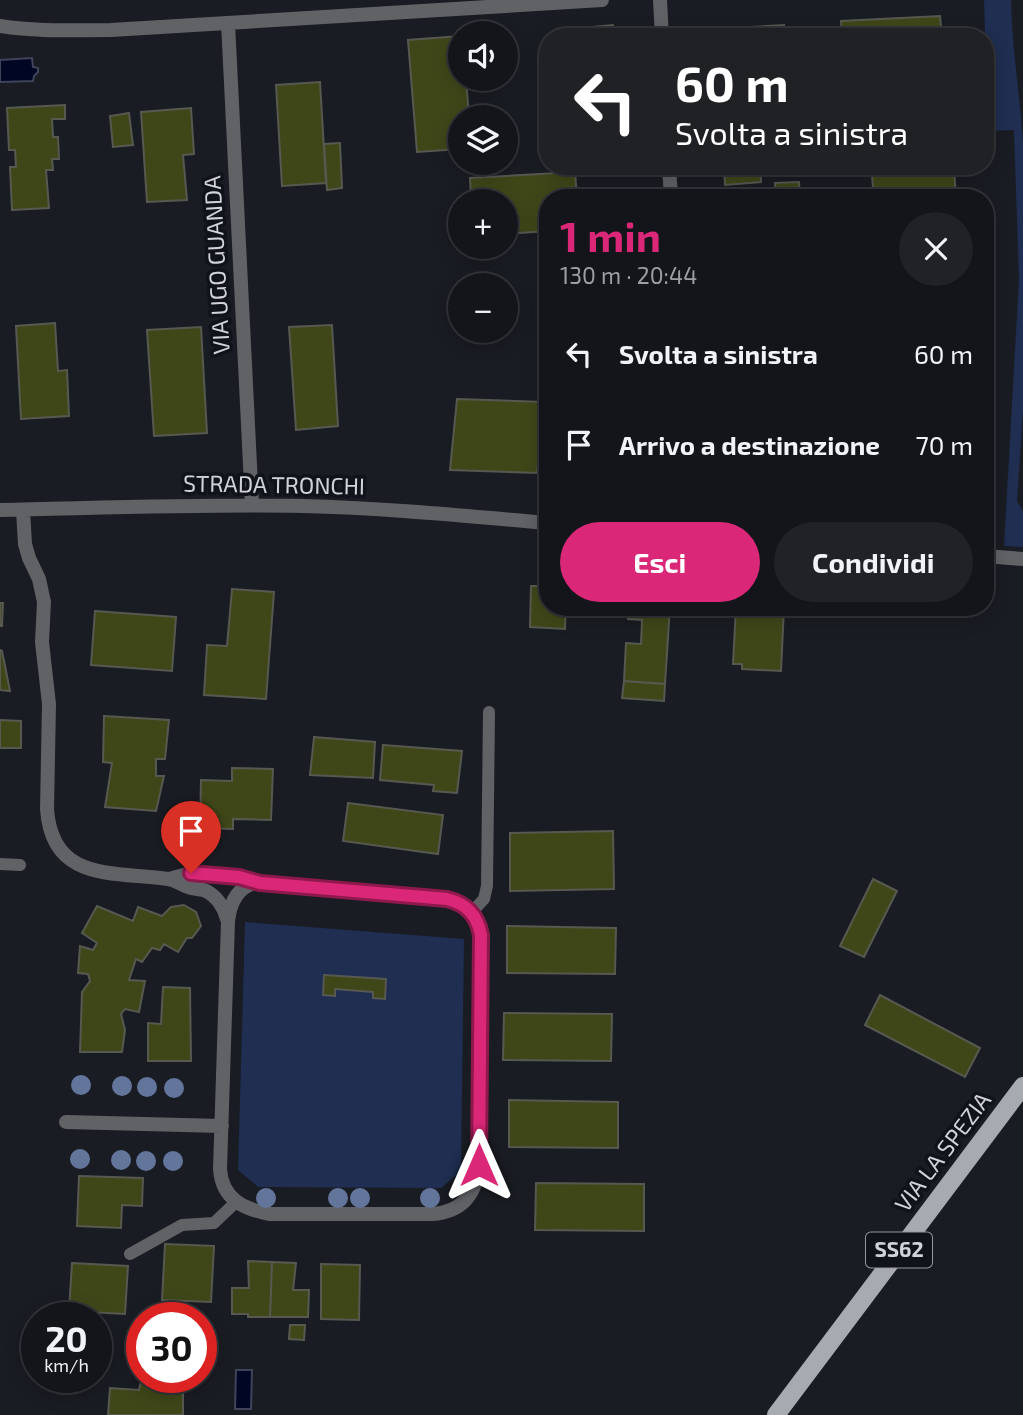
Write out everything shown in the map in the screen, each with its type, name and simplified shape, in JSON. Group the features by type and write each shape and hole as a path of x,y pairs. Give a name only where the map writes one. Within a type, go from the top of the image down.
{"main road":[{"name":"VIA LA SPEZIA","path":"776,1415 1023,1086"}],"street":[{"path":"0,26 59,31 111,30 602,0"},
{"path":"660,0 662,28"},
{"name":"VIA UGO GUANDA","path":"228,23 252,505"},
{"name":"STRADA TRONCHI","path":"0,510 252,505 353,508 539,522"},
{"path":"23,510 25,544 43,595 43,652 49,704 47,809 55,839 60,848 75,862 95,872 169,879 209,893 223,907 228,925"},
{"path":"994,557 1023,559"},
{"path":"169,879 191,873 239,877 260,883 447,899 461,903 472,912 480,931 481,962 479,1165 476,1183 470,1194 451,1211 432,1214 270,1214 236,1202 226,1191 221,1176 228,925 231,905 239,892 249,885 260,883"},
{"path":"66,1122 222,1126"}],"lane":[{"path":"472,912 487,891 489,712"},
{"path":"0,864 20,865"},
{"path":"130,1254 182,1225 214,1223 236,1202"}],"shaded area":[{"path":"984,0 1011,0 1023,142 1023,410 1017,501 1023,511 1023,547 1004,546 1019,280 1014,130 994,131 994,28 985,28"},
{"path":"32,58 33,67 38,68 33,81 0,82 0,60"},
{"path":"245,922 464,939 461,1171 441,1188 258,1187 238,1170"},
{"path":"236,1370 252,1370 251,1409 235,1409"}],"building":[{"path":"940,16 941,28 841,28 841,21"},
{"path":"613,25 613,28 580,28"},
{"path":"784,25 784,28 731,28"},
{"path":"448,37 448,91 467,91 468,105 448,105 448,150 417,152 408,40"},
{"path":"320,82 326,183 282,186 276,85"},
{"path":"65,105 65,119 52,119 53,137 58,137 59,159 52,159 53,170 46,170 49,208 12,210 10,167 16,167 15,150 9,150 7,108"},
{"path":"191,108 194,154 183,155 187,200 147,202 141,112"},
{"path":"129,113 133,145 113,147 110,116"},
{"path":"340,143 342,188 327,190 324,144"},
{"path":"539,174 575,175 576,189 539,189 539,232 518,233 518,189 470,189 470,178"},
{"path":"724,175 761,175 761,182 725,185"},
{"path":"954,175 955,189 873,189 872,176"},
{"path":"799,182 799,189 775,189 775,183"},
{"path":"55,323 58,371 67,370 69,416 21,419 16,326"},
{"path":"332,325 338,426 296,430 289,327"},
{"path":"201,327 207,433 154,436 147,330"},
{"path":"457,399 539,402 537,473 450,470"},
{"path":"531,586 539,586 539,616 566,616 565,629 530,627"},
{"path":"232,589 274,592 266,699 204,695 207,645 227,646"},
{"path":"0,603 3,603 2,626 0,626"},
{"path":"95,611 176,617 172,671 91,665"},
{"path":"628,616 669,616 665,684 624,681 626,643 641,644 642,620 628,619"},
{"path":"736,616 784,616 781,671 742,669 742,664 733,664"},
{"path":"0,650 2,651 10,691 0,690"},
{"path":"624,681 665,684 664,701 622,698"},
{"path":"104,716 169,720 165,759 156,759 156,776 164,776 156,811 105,807 112,763 103,762"},
{"path":"0,720 21,721 21,748 0,748"},
{"path":"314,737 375,742 373,778 310,775"},
{"path":"383,745 462,751 457,793 433,791 434,785 380,780"},
{"path":"232,768 273,769 271,820 233,819 233,829 200,828 201,780 232,781"},
{"path":"348,803 443,815 438,854 343,841"},
{"path":"613,831 614,889 510,891 510,833"},
{"path":"873,879 897,891 864,957 840,946"},
{"path":"184,905 196,912 201,926 192,938 187,938 178,952 164,944 160,950 152,948 142,962 136,959 129,980 145,981 139,1012 125,1009 121,1014 125,1030 122,1052 80,1052 82,992 90,981 88,974 78,973 80,946 93,950 97,943 82,933 97,906 133,921 138,907 162,916 171,907"},
{"path":"507,926 616,928 615,974 507,973"},
{"path":"324,975 386,979 385,999 373,998 373,992 335,989 335,996 323,995"},
{"path":"163,987 190,988 191,1061 148,1061 148,1023 161,1024"},
{"path":"880,995 980,1048 965,1077 865,1025"},
{"path":"504,1013 612,1014 611,1061 503,1060"},
{"path":"509,1100 618,1102 618,1148 509,1147"},
{"path":"79,1176 143,1178 142,1206 122,1205 121,1228 77,1226"},
{"path":"536,1183 644,1184 644,1231 535,1230"},
{"path":"165,1244 214,1246 211,1302 162,1300"},
{"path":"248,1261 272,1262 270,1317 232,1314 232,1288 249,1288"},
{"path":"272,1262 296,1263 293,1290 309,1290 308,1317 270,1317"},
{"path":"72,1263 128,1266 125,1314 112,1313 112,1302 70,1302"},
{"path":"321,1264 360,1265 359,1320 321,1319"},
{"path":"290,1325 305,1325 304,1340 289,1339"},
{"path":"112,1388 126,1389 126,1393 183,1393 183,1415 108,1415"}],"route":[{"path":"191,873 239,877 260,883 447,899 461,903 472,912 481,935 479,1165"}]}
